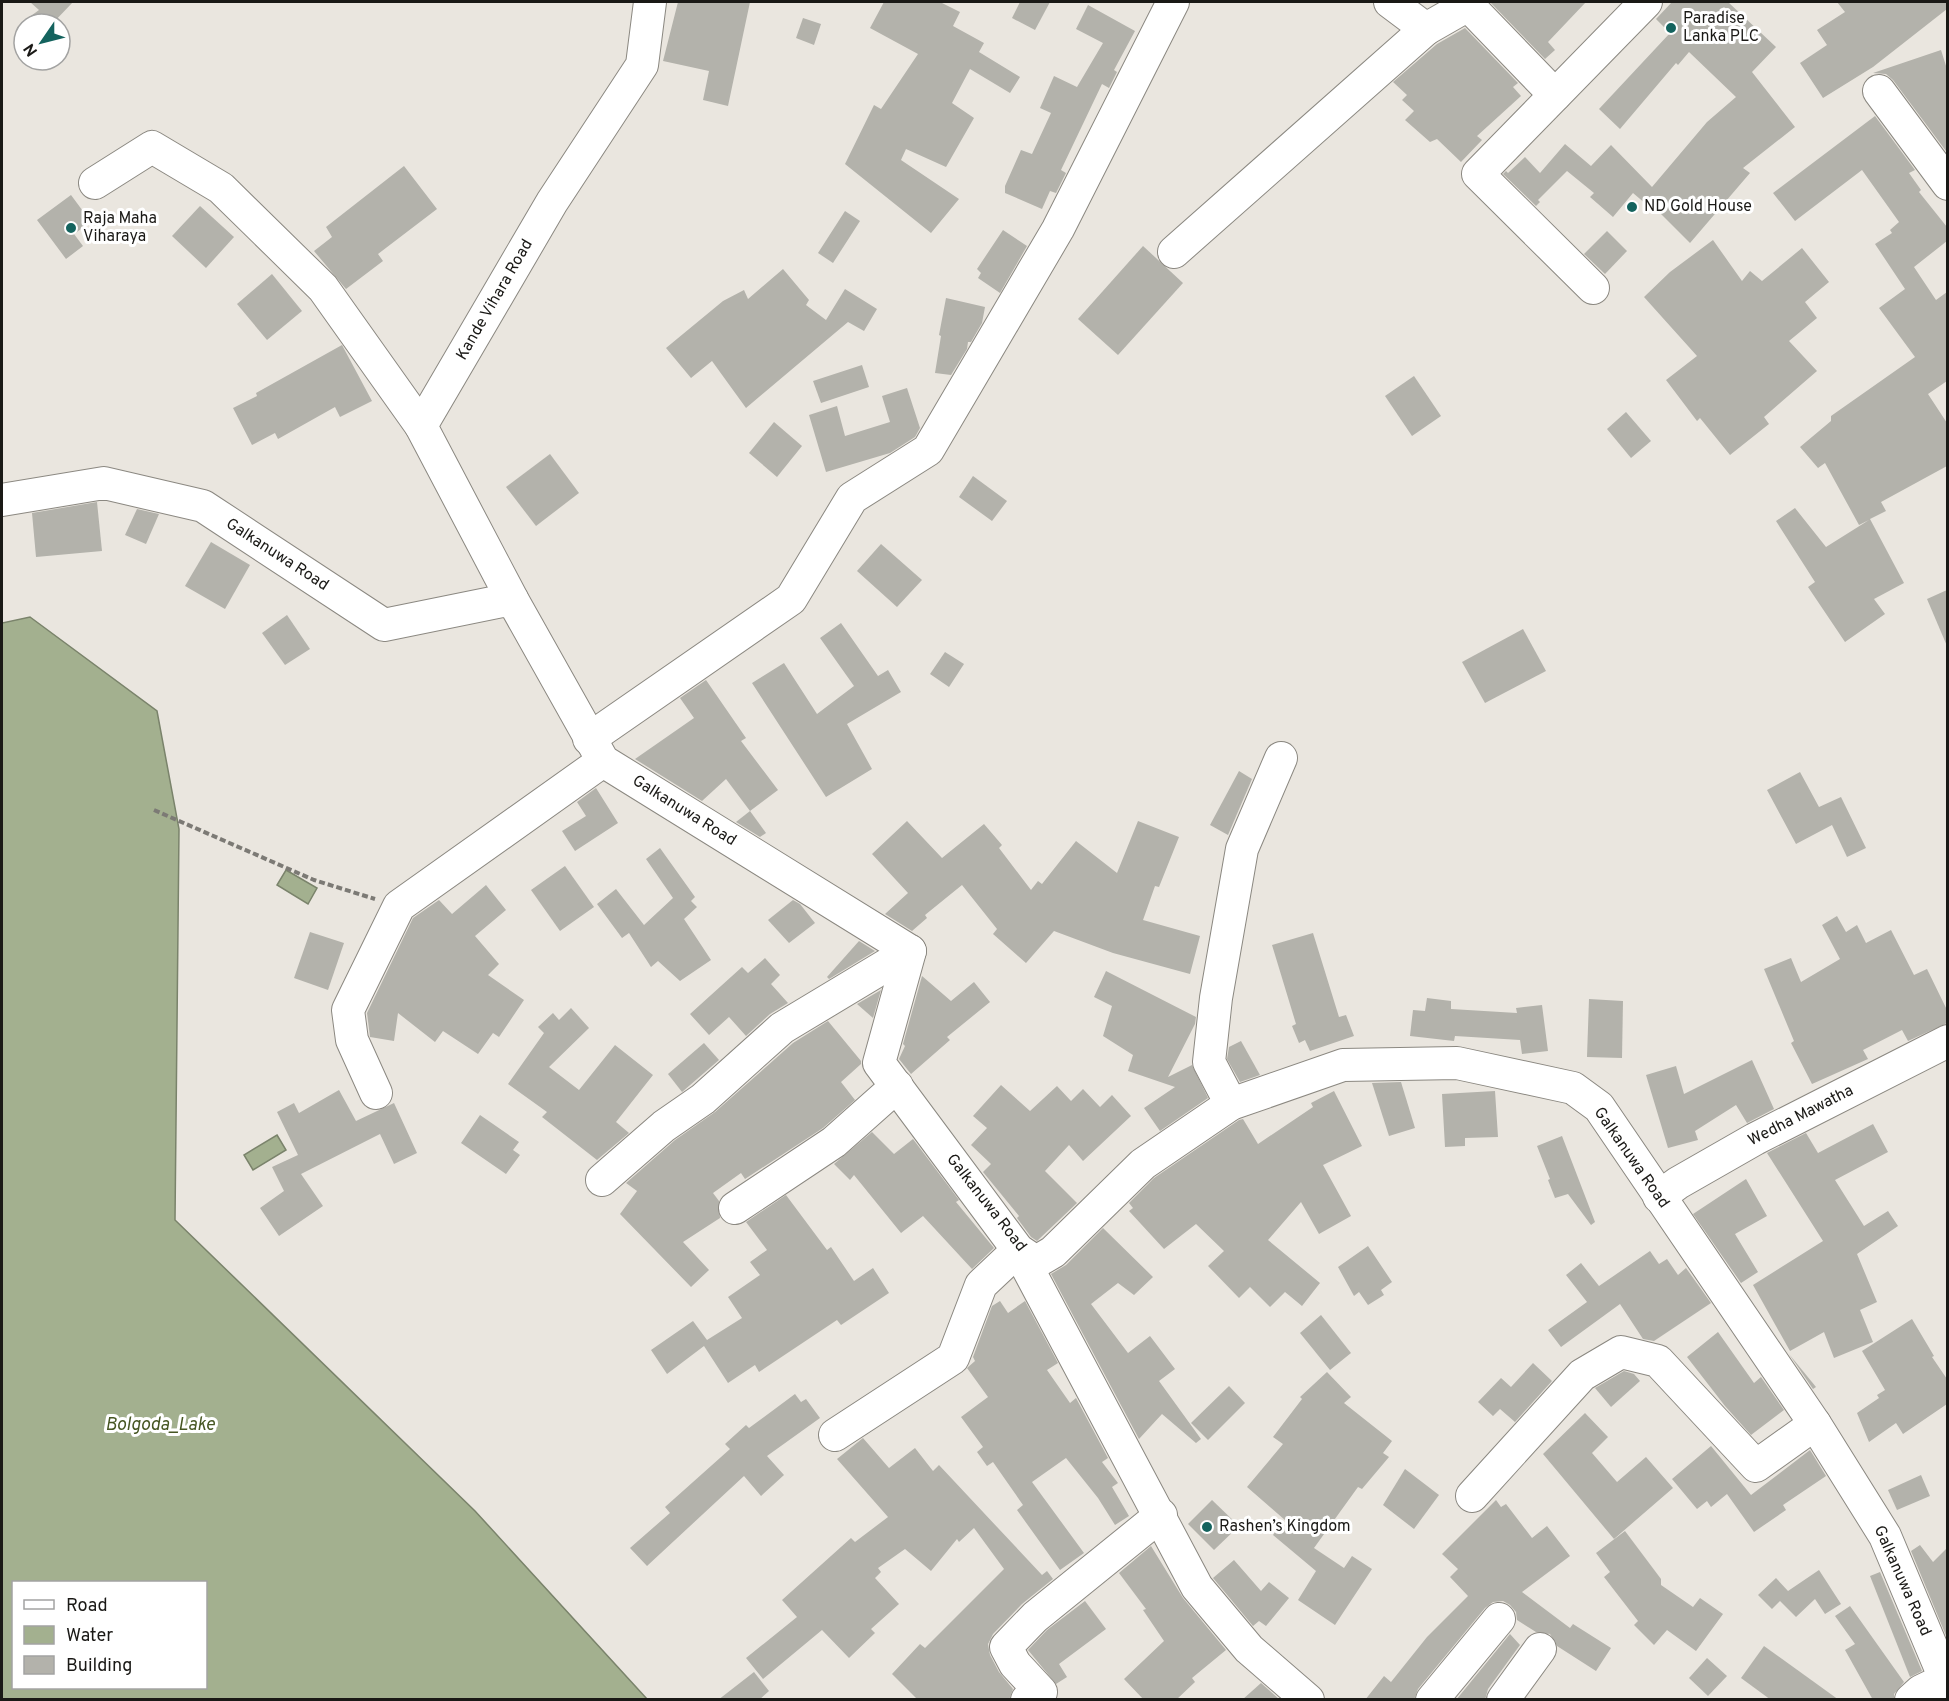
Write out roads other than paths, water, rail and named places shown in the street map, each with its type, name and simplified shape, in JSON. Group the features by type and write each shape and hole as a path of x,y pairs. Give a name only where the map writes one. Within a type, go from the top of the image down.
{"street":[{"name":"Kande Vihara Road","path":"421,426 552,202 642,65 650,2"},
{"path":"376,1093 352,1040 348,1010 399,906 791,598 852,498 928,450 1058,230 1173,2"},
{"path":"1390,2 1426,29"},
{"path":"1593,288 1478,174 1646,2"},
{"path":"1174,252 1426,29 1468,5 1555,95"},
{"path":"1880,91 1947,184"},
{"path":"95,183 152,147 221,188 323,288 421,426 512,599"},
{"name":"Galkanuwa Road","path":"2,500 104,483 203,506 384,625 512,599 596,750 910,951 879,1063 1018,1250 1036,1262 1053,1252 1143,1164 1231,1104 1343,1065 1457,1063 1573,1088 1599,1107 1815,1424 1885,1536 1946,1681"},
{"path":"1231,1104 1209,1062 1216,998 1242,849 1281,758"},
{"path":"602,1180 664,1126 704,1099 782,1028 910,951"},
{"name":"Wedha Mawatha","path":"1659,1197 1678,1183 1755,1139 1947,1041"},
{"path":"735,1208 834,1142 897,1086"},
{"path":"835,1435 953,1358 981,1285 1018,1250 1161,1515 1197,1587 1249,1649 1308,1700"},
{"path":"1472,1496 1582,1375 1622,1352 1658,1361 1756,1466 1815,1424"},
{"path":"1027,1700 1041,1692 1015,1664 1006,1647 1035,1617 1161,1515"},
{"path":"1432,1700 1499,1620"},
{"path":"1503,1700 1540,1649"},
{"path":"1911,1700 1921,1690 1946,1681"}],"water":[{"name":"Bolgoda_Lake","path":"30,617 157,711 179,829 175,1220 475,1511 647,1699 2,1699 2,623"},
{"path":"286,870 317,888 308,904 277,885"},
{"path":"277,1135 286,1150 253,1170 244,1155"}],"place":[{"name":"Paradise Lanka PLC","path":"1671,28"},
{"name":"ND Gold House","path":"1632,207"},
{"name":"Raja Maha Viharaya","path":"71,228"},
{"name":"Rashen’s Kingdom","path":"1207,1527"}]}
